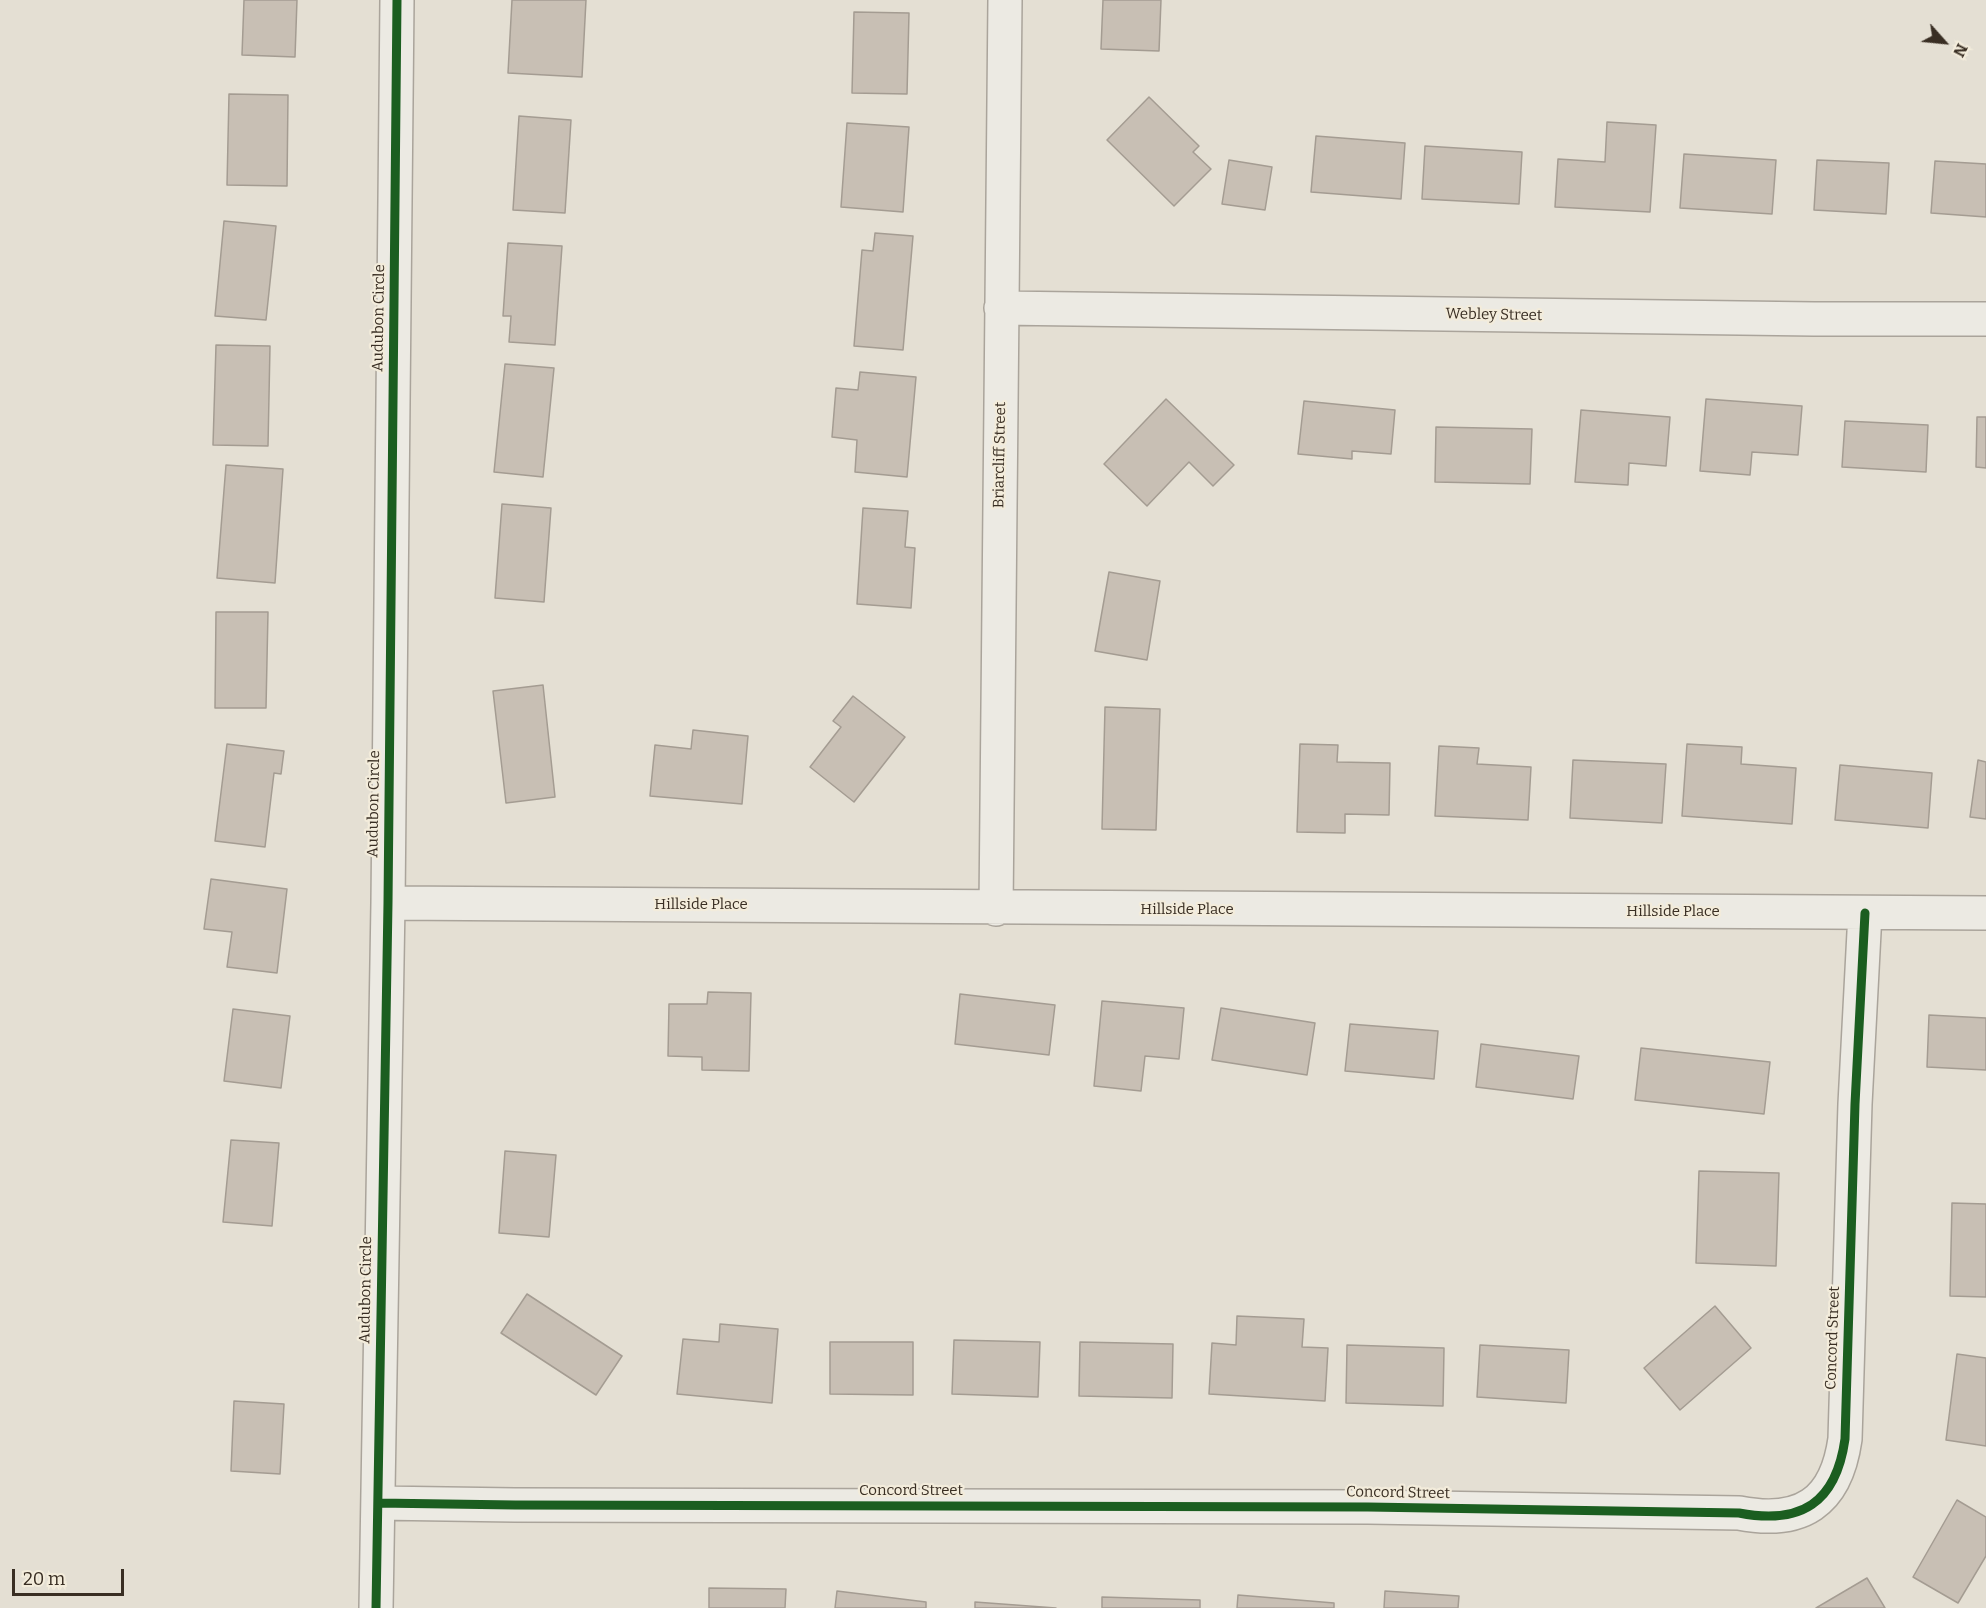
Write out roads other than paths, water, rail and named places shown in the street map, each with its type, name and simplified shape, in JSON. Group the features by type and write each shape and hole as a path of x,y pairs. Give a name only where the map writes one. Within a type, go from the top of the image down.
{"street":[{"name":"Audubon Circle","path":"376,1608 388,903 398,0"},
{"name":"Briarcliff Street","path":"996,909 1005,0"},
{"name":"Webley Street","path":"1001,308 1814,319 1986,319"},
{"name":"Hillside Place","path":"388,903 996,909 1986,913"},
{"name":"Concord Street","path":"378,1503 1368,1507 1739,1513 1761,1517 1779,1517 1796,1512 1812,1504 1826,1492 1836,1477 1842,1460 1845,1439 1855,1116 1865,913"}]}
